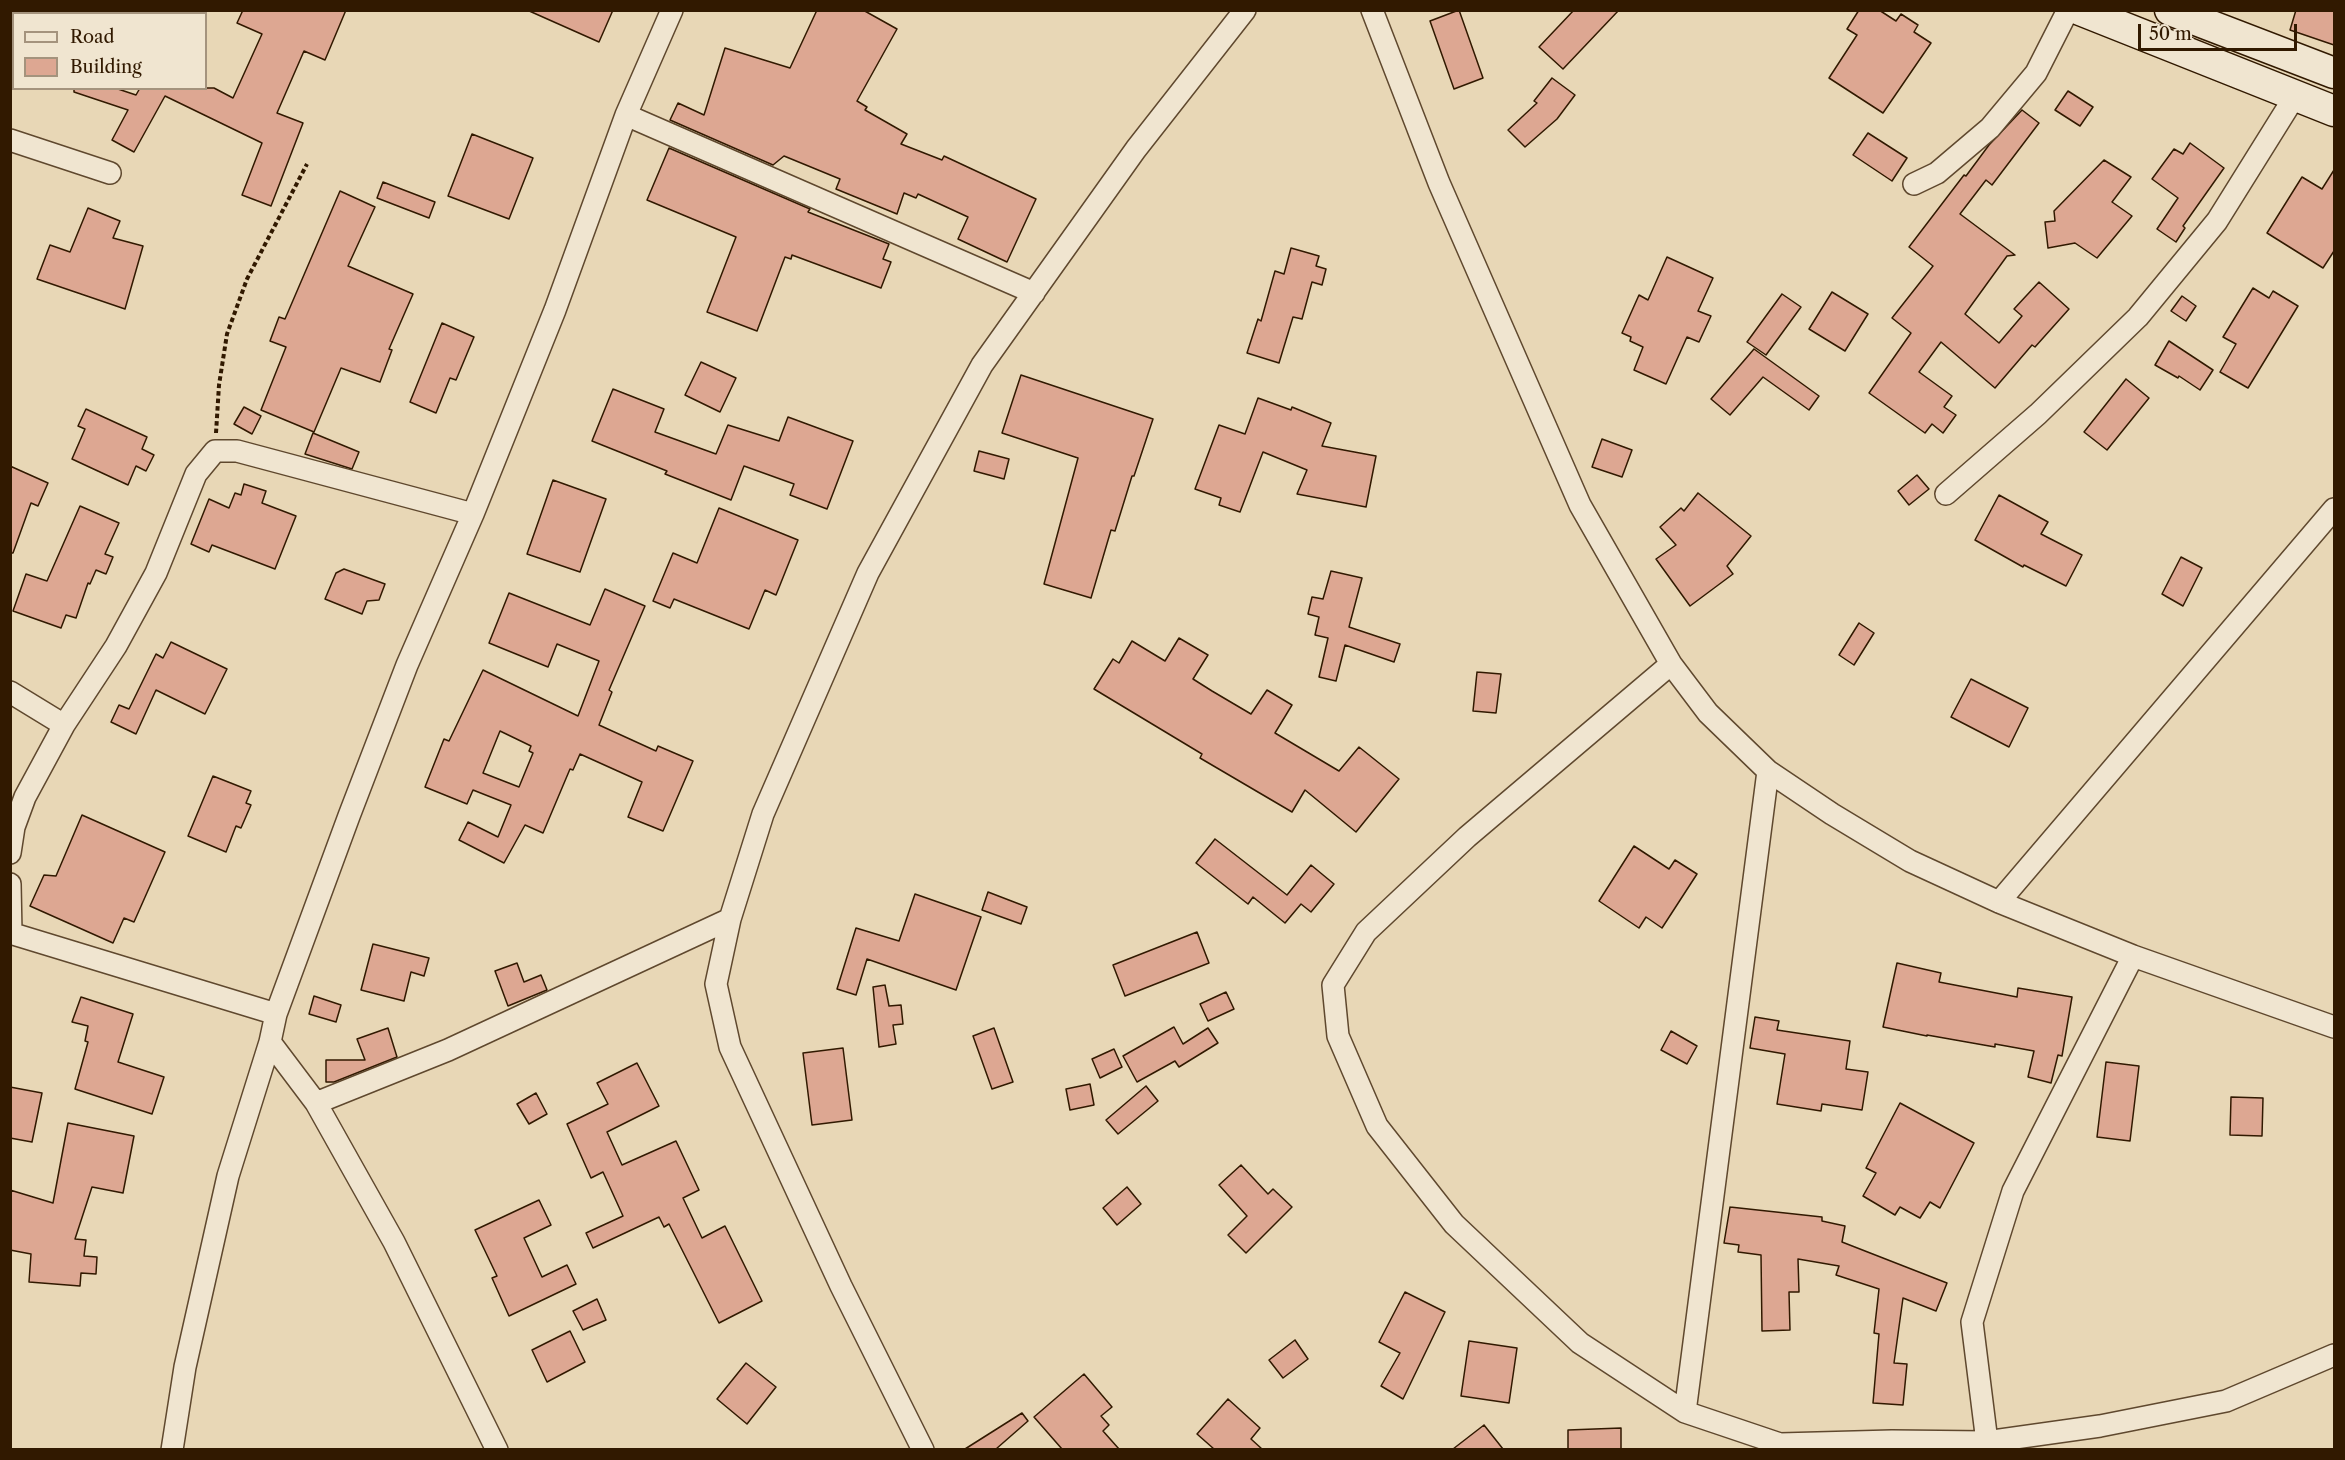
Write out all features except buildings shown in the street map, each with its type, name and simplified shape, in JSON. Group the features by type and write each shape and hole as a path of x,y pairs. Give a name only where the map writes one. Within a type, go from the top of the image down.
{"street":[{"path":"172,1449 185,1367 228,1176 270,1042 276,1014 348,816 407,665 473,514 555,310 626,116 672,10"},
{"path":"923,1449 841,1286 730,1047 716,984 730,920 763,814 868,573 982,365 1136,149 1245,10"},
{"path":"1372,10 1439,183 1575,495 1671,664 1708,712 1768,771 1832,814 1910,861 1999,902 2133,956 2334,1027"},
{"path":"1914,184 1937,173 1990,128 2036,72 2068,10"},
{"path":"2080,10 2334,111"},
{"path":"2170,10 2334,73"},
{"path":"1946,494 2038,414 2138,317 2217,221 2295,96"},
{"path":"626,116 1034,293"},
{"path":"10,140 110,173"},
{"path":"10,853 14,827 25,797 64,725 116,646 156,573 196,474 215,452 237,451 473,514"},
{"path":"1999,902 2334,509"},
{"path":"1671,664 1467,837 1366,932 1333,985 1338,1036 1377,1126 1454,1224 1580,1343 1685,1412 1780,1444 1892,1441 1987,1446 2226,1401 2334,1355"},
{"path":"10,692 64,725"},
{"path":"1685,1412 1768,771"},
{"path":"10,884 11,933 276,1014"},
{"path":"316,1103 448,1050 730,920"},
{"path":"1987,1446 1972,1322 2013,1191 2133,956"},
{"path":"270,1042 316,1103 394,1242 497,1449"}],"path":[{"path":"215,452 219,385 227,334 247,279 307,164"}]}
